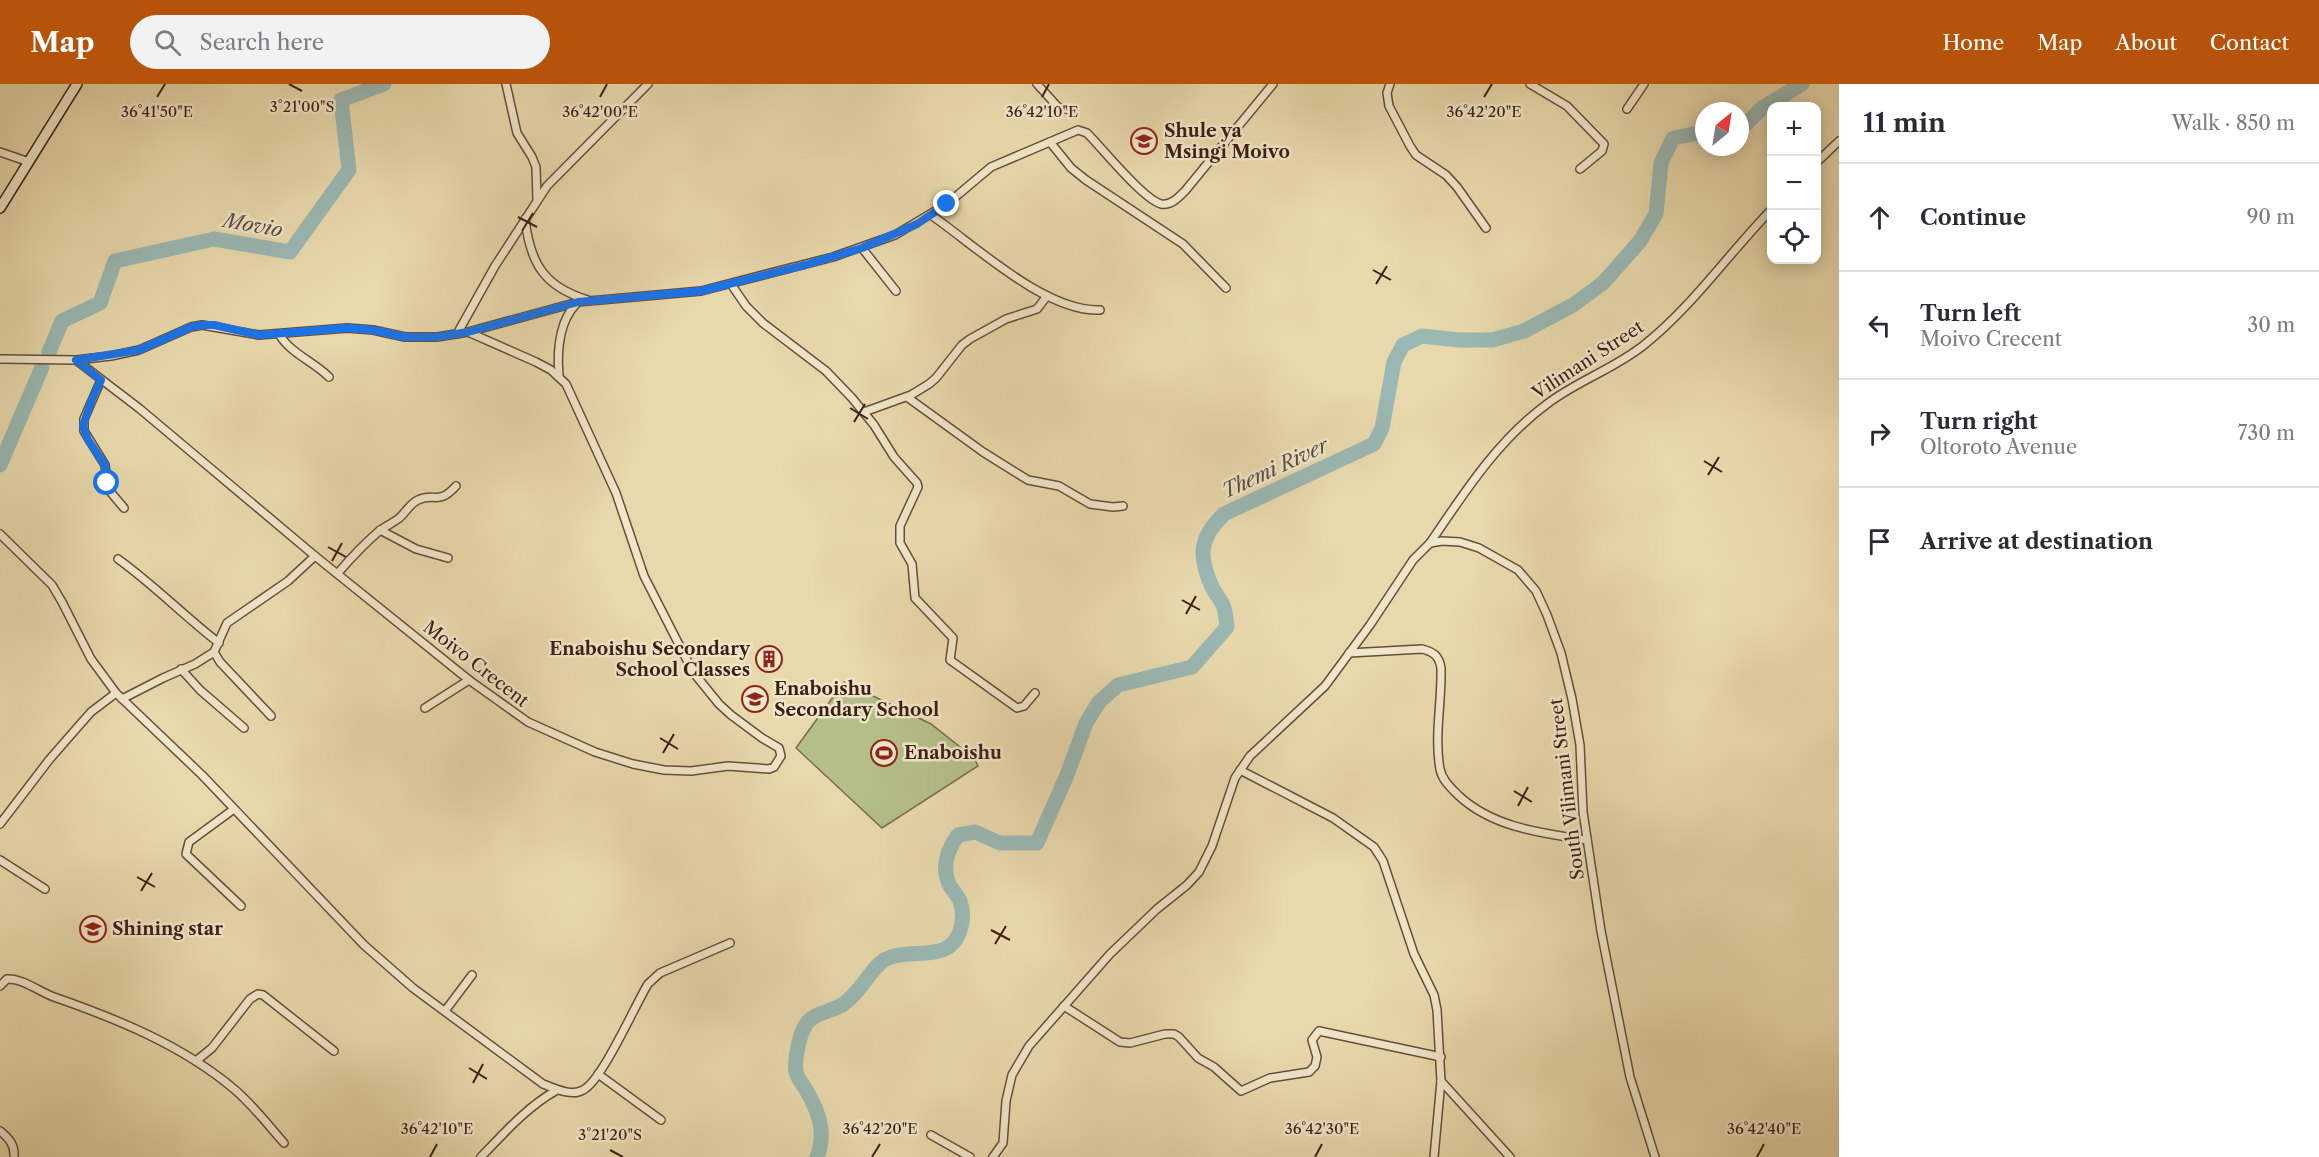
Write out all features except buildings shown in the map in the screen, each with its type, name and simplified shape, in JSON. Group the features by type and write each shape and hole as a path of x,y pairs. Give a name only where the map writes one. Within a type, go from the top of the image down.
{"street":[{"path":"0,208 76,84"},
{"path":"506,84 517,133 536,167 537,200"},
{"path":"457,334 537,200 558,174 648,84"},
{"path":"1037,84 1058,107 1070,110"},
{"path":"0,359 76,360 139,350 191,327 202,325 214,325 259,335 347,328 416,338 457,334 578,302 683,294 731,284 862,248 895,235 931,215 991,167 1072,131 1082,130 1145,193 1161,204 1168,204 1185,191 1273,84"},
{"path":"1390,84 1387,98 1404,136 1416,155 1446,175 1486,228"},
{"path":"1530,84 1567,106 1604,144 1602,151 1580,169"},
{"path":"1628,109 1644,84"},
{"path":"1821,158 1839,141"},
{"path":"1050,142 1071,168 1183,244 1226,288"},
{"path":"0,152 29,162"},
{"name":"Vilimani Street","path":"1430,543 1482,468 1528,420 1567,390 1625,359 1645,345 1686,305 1771,210"},
{"path":"931,215 1001,267 1047,296 1080,309 1100,310"},
{"path":"525,219 527,235 534,256 538,266 549,280 566,293 591,301"},
{"path":"862,248 896,291"},
{"path":"731,284 746,306 763,323 826,371 864,412 894,457 917,483 918,487 900,526 900,543 912,564 915,598 953,638 950,660 1017,708 1028,704 1035,693"},
{"path":"864,412 907,397 936,378 956,352 970,339 1006,319 1037,309 1047,296"},
{"path":"559,376 559,355 565,319 578,302"},
{"name":"Moivo Crecent","path":"76,360 140,409 315,556 469,680 528,722 585,748 633,764 664,770 691,771 728,766 768,769 778,765 781,756 779,748 743,726 718,704 693,672 644,576 616,492 566,384 559,376 536,362 468,332"},
{"path":"279,334 289,347 329,377"},
{"path":"101,380 84,419 84,431 105,465 108,489 124,508"},
{"path":"907,397 991,458 1028,480 1059,486 1090,504 1123,506"},
{"path":"338,573 361,547 380,530 399,519 418,499 439,499 449,494 456,486"},
{"path":"380,530 416,549 448,558"},
{"path":"0,534 52,585 91,659 116,693 202,775 364,945 398,976 543,1084 557,1090 581,1092 598,1074 648,984 660,973 730,943"},
{"name":"South Vilimani Street","path":"1430,543 1460,542 1479,548 1518,570 1536,591 1561,653 1580,745 1583,812 1601,931 1624,1050 1638,1107 1655,1157"},
{"path":"993,1157 1003,1143 1006,1101 1012,1075 1029,1046 1110,954 1199,872 1212,846 1235,778 1240,770 1269,736 1325,686 1413,560 1430,543"},
{"path":"122,699 195,664 214,652 227,623 288,581 315,556"},
{"path":"118,559 143,577 173,606 219,643"},
{"path":"1349,653 1422,649 1434,653 1442,668 1439,755 1441,772 1452,789 1480,812 1498,820 1526,829 1587,840"},
{"path":"214,652 220,662 271,716"},
{"path":"181,669 200,690 244,728"},
{"path":"425,708 469,680"},
{"path":"0,824 49,760 91,712 116,693"},
{"path":"1240,770 1333,818 1374,847 1383,861 1414,954 1434,995 1441,1057 1434,1157"},
{"path":"234,809 189,842 186,854 241,906"},
{"path":"0,860 45,889"},
{"path":"445,1011 472,975"},
{"path":"0,986 7,979 16,980 43,993 115,1018 196,1061 236,1090 284,1143"},
{"path":"196,1061 212,1048 250,999 258,994 263,995 334,1051"},
{"path":"1064,1006 1120,1042 1130,1043 1165,1034 1174,1034 1198,1058 1225,1076 1241,1091 1270,1078 1309,1072 1315,1066 1317,1057 1312,1040 1319,1031 1441,1057"},
{"path":"598,1074 661,1120"},
{"path":"1441,1081 1510,1157"},
{"path":"483,1156 502,1134 547,1095 557,1090"},
{"path":"0,1131 12,1143 15,1150 14,1157"},
{"path":"931,1135 970,1157"}],"green space":[{"name":"Enaboishu","path":"844,682 931,724 974,758 978,766 882,828 796,748"}],"waterway":[{"name":"Movio","path":"49,352 62,321 100,303 115,261 214,239 290,252 349,170 341,100 384,84"},
{"name":"Themi River","path":"1749,121 1762,108 1802,84"},
{"name":"Themi River","path":"817,1157 821,1139 820,1121 796,1072 796,1056 802,1032 807,1023 816,1016 837,1008 849,1000 875,968 886,959 894,956 930,953 946,949 952,944 962,924 962,912 960,901 947,879 946,866 948,853 958,835 975,832 1000,843 1037,843 1067,775 1086,723 1099,702 1118,685 1192,667 1227,627 1223,605 1207,576 1203,557 1206,539 1216,523 1224,514 1374,444 1382,428 1394,362 1403,345 1422,336 1459,340 1492,340 1524,331 1573,305 1603,283 1640,241 1656,214 1661,163 1673,138 1695,134"},
{"path":"0,465 42,367"}],"place":[{"name":"Shule ya Msingi Moivo","path":"1144,141"},
{"name":"Enaboishu Secondary School Classes","path":"769,659"},
{"name":"Enaboishu Secondary School","path":"755,699"},
{"name":"Enaboishu","path":"884,753"},
{"name":"Shining star","path":"93,929"}],"route":[{"path":"107,483 105,465 88,440 83,426 101,380 76,360 139,350 191,327 202,325 214,325 259,335 360,328 405,337 437,337 468,332 578,302 660,297 701,291 746,281 862,248 917,224 947,204"}]}
